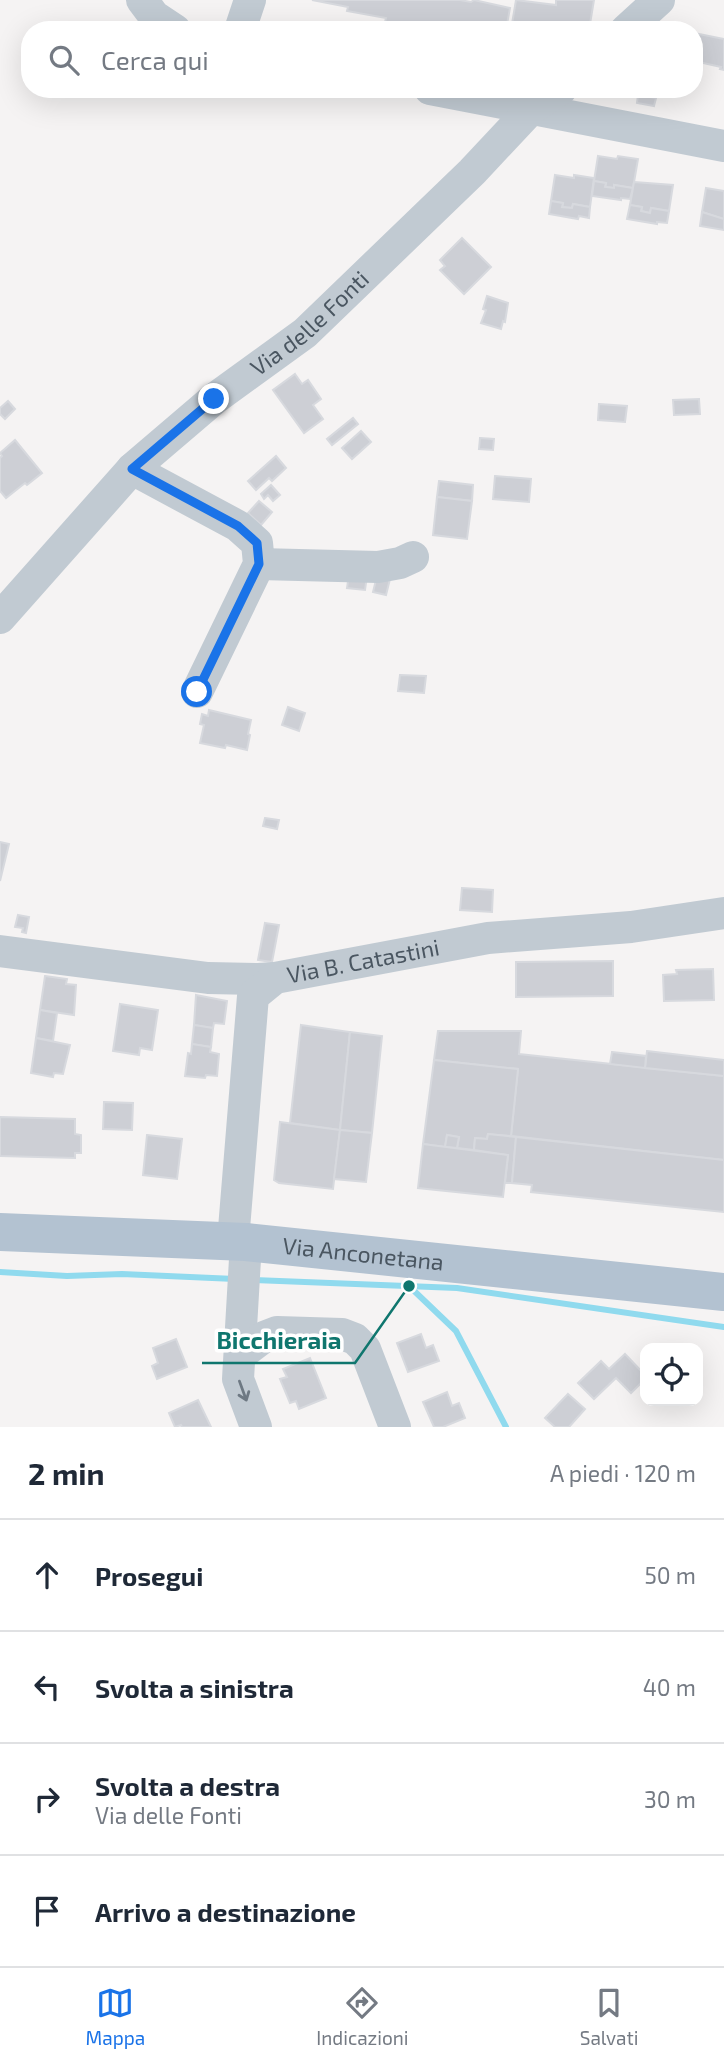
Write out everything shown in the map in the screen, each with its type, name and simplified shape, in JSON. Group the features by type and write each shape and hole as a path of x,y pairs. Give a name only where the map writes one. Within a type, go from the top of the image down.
{"main road":[{"name":"Via Anconetana","path":"0,1232 241,1247 724,1292"}],"street":[{"path":"142,0 162,21"},
{"path":"243,21 250,0"},
{"path":"636,21 659,0"},
{"path":"475,98 700,135"},
{"name":"Via delle Fonti","path":"0,618 132,469 214,399 305,333 472,173 531,109 548,98"},
{"path":"132,469 238,526 257,543 259,564 197,692"},
{"path":"259,564 378,567 400,563 413,557"},
{"name":"Via B. Catastini","path":"256,1427 238,1378 243,1291 241,1247 253,996 275,978 488,938 631,927 724,913"},
{"path":"0,951 208,978 275,978"},
{"path":"240,1354 264,1336 277,1332 342,1334 355,1339 365,1349 395,1427"}],"building":[{"path":"312,0 474,0 510,8 508,21 385,21 386,18 347,11 348,7"},
{"path":"516,0 556,5 556,0 594,0 590,21 512,21"},
{"path":"703,35 724,39 724,70 720,69 721,67 703,63"},
{"path":"638,98 656,98 654,106 637,103"},
{"path":"598,156 638,159 633,188 614,185 614,188 605,187 606,183 594,181"},
{"path":"555,175 594,178 590,207 573,204 572,208 562,207 563,203 551,201"},
{"path":"594,181 606,183 605,187 614,188 614,185 633,188 630,199 592,196"},
{"path":"634,182 673,185 669,211 651,208 650,213 641,211 642,207 630,205"},
{"path":"706,188 724,191 724,219 702,212"},
{"path":"551,201 563,203 562,207 572,208 573,204 590,207 589,218 549,214"},
{"path":"630,205 642,207 641,211 650,213 651,208 669,211 667,223 627,219"},
{"path":"702,212 724,219 724,230 700,226"},
{"path":"462,238 491,267 464,294 440,270 445,266 440,260"},
{"path":"487,296 508,303 501,329 481,323"},
{"path":"295,374 302,384 308,380 321,399 313,405 323,419 304,433 273,390"},
{"path":"699,399 700,414 674,415 673,400"},
{"path":"8,401 15,409 5,419 0,414 0,408"},
{"path":"599,404 627,406 625,422 598,420"},
{"path":"353,418 358,424 332,445 327,439"},
{"path":"361,431 371,442 352,459 342,448"},
{"path":"480,438 494,439 493,450 479,449"},
{"path":"15,440 42,473 6,498 0,491 0,453"},
{"path":"276,456 286,468 272,481 269,478 256,490 248,481"},
{"path":"495,476 531,479 529,502 493,499"},
{"path":"439,481 473,485 472,501 437,497"},
{"path":"271,485 280,495 273,501 268,495 264,499 261,494"},
{"path":"437,497 472,501 467,539 433,535"},
{"path":"259,501 272,512 261,525 248,513"},
{"path":"349,574 367,576 365,590 347,588"},
{"path":"377,576 390,579 386,595 373,592"},
{"path":"400,675 426,676 424,693 398,691"},
{"path":"288,707 305,713 299,731 282,725"},
{"path":"209,710 251,720 247,750 200,743 204,725 200,724 202,714 208,716"},
{"path":"265,818 279,820 277,829 263,826"},
{"path":"0,842 9,844 0,881"},
{"path":"462,888 493,890 492,912 460,910"},
{"path":"18,915 29,917 26,933 22,932 23,928 15,927"},
{"path":"265,923 279,925 272,962 258,960"},
{"path":"613,961 613,996 516,997 516,962"},
{"path":"713,969 714,1000 664,1001 663,975 677,974 676,970"},
{"path":"45,976 67,979 66,984 76,985 74,1015 40,1010"},
{"path":"196,995 227,1001 224,1024 214,1023 213,1028 194,1025"},
{"path":"120,1004 158,1010 152,1050 140,1048 139,1055 113,1051"},
{"path":"40,1010 57,1013 53,1041 36,1038"},
{"path":"194,1025 213,1028 211,1047 192,1044"},
{"path":"301,1025 350,1032 340,1130 290,1123"},
{"path":"438,1031 521,1031 519,1054 724,1076 724,1160 511,1136 518,1069 434,1060"},
{"path":"350,1032 382,1036 372,1133 340,1130"},
{"path":"36,1038 70,1045 63,1074 54,1073 53,1077 31,1073"},
{"path":"192,1044 211,1047 210,1052 219,1054 217,1076 185,1076"},
{"path":"647,1051 724,1060 724,1076 645,1068"},
{"path":"612,1052 646,1056 645,1068 610,1064"},
{"path":"434,1060 518,1069 511,1136 488,1134 487,1139 475,1138 474,1150 457,1148 459,1137 447,1135 445,1147 423,1144"},
{"path":"104,1102 133,1103 132,1130 103,1129"},
{"path":"0,1117 75,1119 75,1134 81,1135 81,1153 75,1153 75,1158 0,1156"},
{"path":"280,1122 340,1130 333,1189 279,1183 274,1180"},
{"path":"340,1130 372,1133 366,1182 334,1179"},
{"path":"488,1134 516,1137 512,1183 505,1183 508,1155 474,1150 475,1138 487,1139"},
{"path":"147,1135 182,1139 177,1179 143,1175"},
{"path":"447,1135 459,1137 457,1148 445,1147"},
{"path":"516,1137 724,1160 724,1212 531,1192 532,1185 512,1183"},
{"path":"423,1144 508,1155 503,1197 418,1188"},
{"path":"421,1334 426,1348 433,1345 439,1361 408,1372 397,1343"},
{"path":"176,1339 187,1367 157,1379 152,1366 158,1363 153,1348"},
{"path":"625,1354 640,1370 640,1384 631,1393 616,1378 594,1399 578,1383 601,1361 609,1369"},
{"path":"310,1358 326,1398 299,1409 296,1401 290,1403 280,1379 287,1377 283,1369"},
{"path":"447,1392 452,1406 459,1403 465,1418 443,1427 434,1427 423,1402"},
{"path":"568,1394 585,1409 569,1427 555,1427 545,1418"},
{"path":"198,1400 211,1427 175,1427 169,1413"}],"waterway":[{"path":"0,1272 235,1279"},
{"path":"253,1280 457,1288 724,1327"},
{"path":"409,1286 456,1331 506,1427"}],"place":[{"name":"Bicchieraia","path":"409,1286"}],"route":[{"path":"197,692 259,564 257,543 238,526 132,469 214,399"}]}
